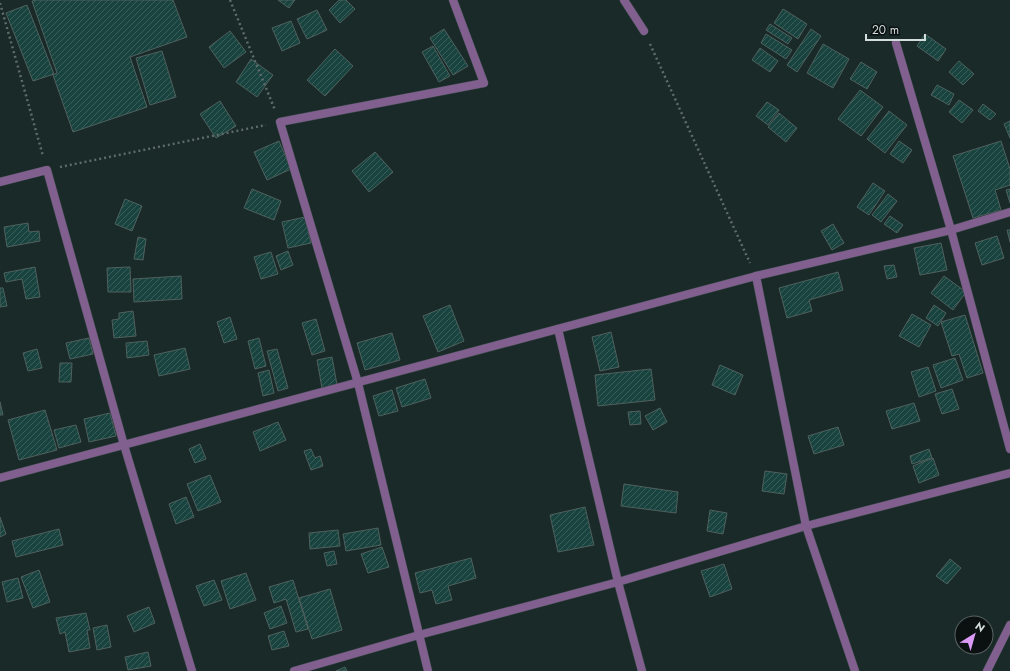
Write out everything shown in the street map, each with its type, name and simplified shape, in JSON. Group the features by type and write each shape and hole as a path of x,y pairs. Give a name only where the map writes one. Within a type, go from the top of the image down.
{"street":[{"path":"428,671 358,383 280,122 484,83 453,0"},
{"path":"624,0 644,31"},
{"path":"896,43 951,230 1010,449"},
{"path":"0,182 47,170 124,445 192,671"},
{"path":"0,478 756,276 951,230 1010,212"},
{"path":"756,276 806,526 855,671"},
{"path":"558,330 618,582 642,671"},
{"path":"294,671 419,635 618,582 806,526 1010,473"},
{"path":"987,671 1010,625"}],"path":[{"path":"0,3 47,170 280,122 230,0"},
{"path":"644,31 756,276"}],"building":[{"path":"173,0 187,37 130,57 147,107 73,132 53,75 57,73 32,1"},
{"path":"278,0 295,0 289,8"},
{"path":"339,0 346,0 355,9 340,23 329,10"},
{"path":"27,5 54,74 33,81 6,13"},
{"path":"783,9 807,24 798,39 774,23"},
{"path":"317,10 327,30 307,39 297,19"},
{"path":"291,21 300,43 282,51 272,28"},
{"path":"770,24 792,38 788,44 766,30"},
{"path":"444,29 468,66 453,75 430,38"},
{"path":"811,29 821,36 797,72 787,65"},
{"path":"230,31 246,52 224,68 209,47"},
{"path":"766,34 792,50 786,59 761,43"},
{"path":"925,34 946,49 938,61 917,46"},
{"path":"823,44 849,59 833,88 807,73"},
{"path":"433,46 450,76 439,82 422,52"},
{"path":"760,48 778,61 770,72 752,60"},
{"path":"335,49 353,66 325,96 307,80"},
{"path":"162,51 176,97 150,105 136,58"},
{"path":"251,59 273,75 257,97 236,82"},
{"path":"959,61 974,74 963,85 949,72"},
{"path":"861,62 877,72 867,89 850,79"},
{"path":"937,85 954,94 949,105 931,95"},
{"path":"860,90 883,107 861,136 838,119"},
{"path":"959,100 973,110 962,123 949,112"},
{"path":"220,101 236,126 216,138 200,114"},
{"path":"767,102 779,110 768,125 756,116"},
{"path":"983,104 996,114 990,120 978,111"},
{"path":"889,111 907,125 885,153 867,139"},
{"path":"779,113 797,128 786,142 768,127"},
{"path":"1010,121 1010,138 1004,124"},
{"path":"279,141 291,169 267,180 254,152"},
{"path":"899,141 912,150 903,163 890,154"},
{"path":"1001,141 1010,169 1010,185 995,190 1001,210 973,218 953,156"},
{"path":"375,152 393,172 369,192 352,171"},
{"path":"873,183 885,191 869,215 857,207"},
{"path":"252,189 281,201 274,220 244,208"},
{"path":"1010,189 1010,203 1006,190"},
{"path":"888,194 897,201 881,222 872,215"},
{"path":"125,199 142,206 132,231 115,224"},
{"path":"890,216 903,225 897,233 884,224"},
{"path":"305,217 311,243 288,248 282,222"},
{"path":"28,223 29,232 39,231 40,241 7,247 4,227"},
{"path":"833,224 844,243 832,250 821,231"},
{"path":"1007,230 1010,230 1010,242"},
{"path":"997,236 1004,258 982,265 975,243"},
{"path":"138,237 146,239 143,260 134,259"},
{"path":"941,243 947,270 920,275 914,248"},
{"path":"288,251 293,265 281,270 276,256"},
{"path":"271,252 278,274 261,279 254,257"},
{"path":"894,265 897,277 887,279 884,266"},
{"path":"35,267 40,297 26,299 22,279 6,282 4,273"},
{"path":"130,267 131,292 108,292 107,268"},
{"path":"838,272 843,290 809,300 812,311 787,318 779,288"},
{"path":"181,276 182,299 134,302 133,279"},
{"path":"944,276 966,292 953,310 931,293"},
{"path":"0,288 3,288 7,306 0,307"},
{"path":"450,305 464,341 438,352 423,316"},
{"path":"934,305 946,313 938,326 926,318"},
{"path":"133,311 136,336 114,338 112,320 119,319 119,313"},
{"path":"912,314 931,325 919,347 899,336"},
{"path":"965,315 983,373 967,378 959,354 952,356 941,322"},
{"path":"230,317 237,339 224,343 217,322"},
{"path":"316,319 325,351 312,355 302,323"},
{"path":"611,332 619,367 600,371 592,337"},
{"path":"392,333 400,360 365,370 357,343"},
{"path":"89,338 93,354 70,359 66,343"},
{"path":"259,338 266,366 255,369 248,341"},
{"path":"147,341 149,355 127,358 126,343"},
{"path":"185,348 190,369 159,376 154,355"},
{"path":"37,349 42,368 28,371 23,353"},
{"path":"277,349 288,388 278,391 267,351"},
{"path":"332,357 337,385 322,388 317,360"},
{"path":"955,358 963,380 941,388 933,365"},
{"path":"60,363 72,363 71,382 59,382"},
{"path":"720,365 743,375 735,395 712,385"},
{"path":"928,367 936,391 919,397 911,372"},
{"path":"651,369 655,400 598,406 595,375"},
{"path":"269,370 274,393 263,396 258,373"},
{"path":"425,379 431,398 402,407 396,388"},
{"path":"952,389 959,409 942,414 935,394"},
{"path":"392,390 398,411 379,416 373,396"},
{"path":"0,402 3,415 0,415"},
{"path":"914,403 920,421 892,429 886,411"},
{"path":"660,408 667,422 653,430 645,416"},
{"path":"45,410 57,450 19,460 8,420"},
{"path":"640,411 641,424 630,425 628,412"},
{"path":"110,413 116,436 89,442 84,419"},
{"path":"278,422 286,440 260,451 253,432"},
{"path":"76,425 81,442 59,448 54,430"},
{"path":"838,427 844,445 814,454 808,436"},
{"path":"200,444 206,459 195,463 189,449"},
{"path":"311,449 315,458 320,456 323,466 311,470 304,451"},
{"path":"929,449 932,458 912,464 910,456"},
{"path":"933,458 939,475 919,483 913,466"},
{"path":"765,471 787,474 784,494 762,491"},
{"path":"210,475 221,502 198,511 187,484"},
{"path":"624,484 678,492 676,513 621,506"},
{"path":"186,497 194,517 176,524 169,504"},
{"path":"585,507 594,545 558,552 550,515"},
{"path":"710,510 727,513 723,534 707,531"},
{"path":"0,517 6,534 0,537"},
{"path":"378,528 381,545 346,551 343,534"},
{"path":"59,529 63,545 16,557 12,541"},
{"path":"338,530 340,546 310,549 309,533"},
{"path":"382,547 389,567 368,573 361,554"},
{"path":"334,551 337,564 327,566 324,553"},
{"path":"471,558 476,578 448,586 452,600 436,604 432,590 420,593 415,573"},
{"path":"950,559 961,568 947,584 936,576"},
{"path":"724,564 732,589 710,597 701,571"},
{"path":"39,570 50,602 33,608 21,577"},
{"path":"246,573 256,600 230,609 221,581"},
{"path":"18,578 23,598 7,602 2,582"},
{"path":"214,580 222,600 204,606 196,586"},
{"path":"293,580 308,629 296,632 286,599 274,603 269,587"},
{"path":"330,589 342,630 312,639 299,598"},
{"path":"281,606 287,623 270,629 264,613"},
{"path":"149,607 155,623 134,632 127,616"},
{"path":"86,613 90,630 87,630 90,648 69,652 65,632 60,634 56,618"},
{"path":"107,625 111,647 97,650 93,628"},
{"path":"284,631 289,646 272,650 268,636"},
{"path":"148,652 151,666 128,670 125,657"},
{"path":"345,667 347,671 336,671"}]}
